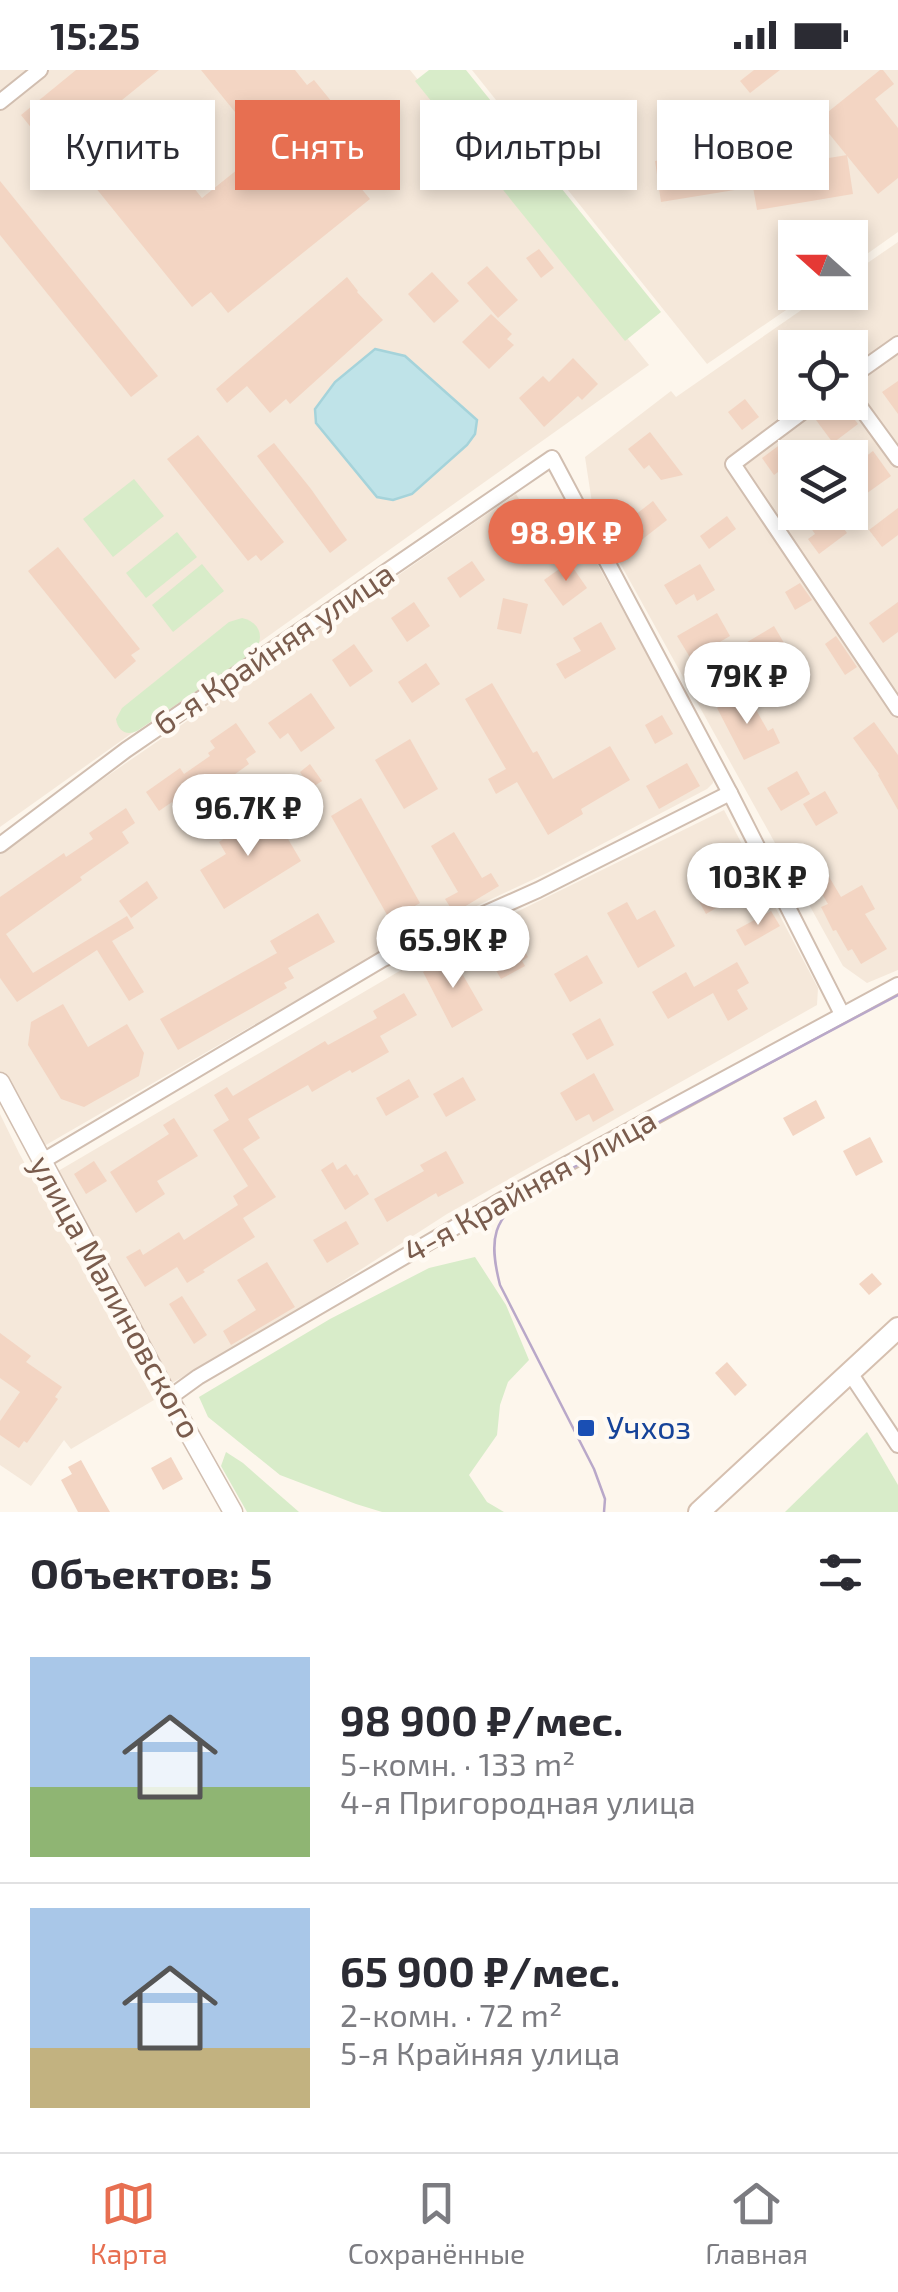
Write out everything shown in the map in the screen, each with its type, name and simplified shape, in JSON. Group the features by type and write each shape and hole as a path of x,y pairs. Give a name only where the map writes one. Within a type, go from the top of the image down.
{"main road":[{"path":"699,1512 898,1328"}],"street":[{"path":"0,102 40,70"},
{"path":"868,365 898,344"},
{"path":"868,418 898,459"},
{"path":"792,420 733,464 898,709"},
{"name":"6-я Крайняя улица","path":"0,845 126,750 552,458 730,793"},
{"path":"41,1162 383,959 538,890 730,793 842,1014"},
{"name":"4-я Крайняя улица","path":"169,1398 198,1377 517,1191 898,985"},
{"name":"улица Малиновского","path":"0,1082 234,1512"},
{"path":"850,1373 898,1445"}],"shaded area":[{"path":"0,70 410,70 434,100 420,100 420,190 507,190 649,365 0,827"},
{"path":"472,70 898,70 898,232 868,253 868,220 778,220 778,310 786,310 707,364 568,190 637,190 637,100 496,100"},
{"path":"898,242 898,970 867,983 843,966 594,516 585,457 671,391 676,397 801,310 868,310 868,263"},
{"path":"516,494 526,510 573,520 713,774 713,783 547,873 385,949 39,1149 0,1071 0,850"},
{"path":"724,810 818,988 817,1005 447,1214 301,1308 172,1383 53,1174 415,962"},
{"path":"0,1114 154,1400 71,1449 64,1440 31,1486 0,1465"}],"green space":[{"path":"429,70 466,70 490,100 430,100 415,81"},
{"path":"503,190 563,190 661,312 625,341"},
{"path":"134,479 164,516 113,557 83,519"},
{"path":"177,532 197,557 146,598 126,573"},
{"path":"202,564 224,591 173,632 152,605"},
{"path":"242,618 259,631 253,653 137,731 126,733 121,729 116,719 122,708 229,622"},
{"path":"475,1257 506,1305 529,1360 508,1382 500,1405 497,1435 469,1475 487,1502 504,1512 382,1512 356,1504 280,1475 208,1417 199,1397 330,1319 429,1268"},
{"path":"867,1432 898,1485 898,1512 785,1512"},
{"path":"226,1452 299,1512 247,1512 221,1466"}],"water":[{"path":"375,349 405,356 477,420 475,434 467,445 412,494 393,500 377,497 316,423 315,409 335,382"}],"building":[{"path":"76,70 159,70 122,100 39,100"},
{"path":"201,70 295,70 307,85 314,80 330,100 235,100 235,112"},
{"path":"754,70 780,70 750,93 740,81"},
{"path":"880,70 894,84 875,99 898,128 898,178 878,194 829,134 829,111"},
{"path":"30,108 30,126 21,115"},
{"path":"847,155 853,194 757,210 754,190 829,190 829,158"},
{"path":"235,171 235,190 362,190 370,199 228,313 211,292 192,307 97,190 195,190 202,198"},
{"path":"0,181 158,376 131,397 0,235"},
{"path":"659,190 735,190 661,202"},
{"path":"539,249 554,268 541,278 526,258"},
{"path":"487,266 518,300 498,318 467,283"},
{"path":"432,272 459,301 434,323 408,294"},
{"path":"347,277 383,320 290,404 286,399 270,413 247,386 227,403 216,389"},
{"path":"491,314 512,334 507,339 514,345 489,369 462,342"},
{"path":"573,358 598,384 582,400 578,396 544,427 519,398 543,376 549,382"},
{"path":"898,381 898,414 882,392"},
{"path":"745,399 759,417 742,430 728,412"},
{"path":"816,420 855,420 858,424 837,440 831,440"},
{"path":"650,432 683,475 661,480 649,465 644,469 628,449"},
{"path":"198,435 284,542 261,561 256,555 248,561 167,459"},
{"path":"274,443 347,540 330,553 257,456"},
{"path":"778,446 778,472 774,475 762,458"},
{"path":"873,451 891,476 868,492 868,455"},
{"path":"653,501 667,520 635,545 621,526"},
{"path":"898,508 898,535 882,547 869,530"},
{"path":"727,516 736,529 709,549 700,536"},
{"path":"812,530 847,533 819,554 808,539 815,534"},
{"path":"58,547 140,649 131,655 136,661 115,679 28,571"},
{"path":"472,561 485,580 460,598 447,578"},
{"path":"569,562 587,588 563,606 544,580"},
{"path":"700,564 715,590 697,601 694,594 676,605 664,585"},
{"path":"800,583 812,600 795,610 785,592"},
{"path":"503,598 528,604 521,634 497,629"},
{"path":"414,602 430,626 407,642 391,618"},
{"path":"898,602 898,632 883,643 869,623"},
{"path":"717,613 730,636 691,659 677,636"},
{"path":"601,622 616,649 565,679 556,664 581,651 573,638"},
{"path":"774,626 787,648 752,669 739,647"},
{"path":"836,636 857,667 845,675 825,644"},
{"path":"354,644 373,671 350,687 332,660"},
{"path":"426,663 440,684 412,703 398,682"},
{"path":"492,683 553,779 610,746 630,780 581,809 583,814 548,835 517,782 496,794 488,779 506,769 465,699"},
{"path":"746,692 768,731 773,728 780,743 744,760 717,708"},
{"path":"311,693 335,728 301,752 288,733 280,739 268,723"},
{"path":"662,715 673,734 655,744 645,725"},
{"path":"874,722 898,755 898,810 853,738"},
{"path":"236,723 256,752 246,759 249,764 231,777 223,775 176,808 172,802 159,811 146,792 180,768 184,774 210,756 208,753 215,748 210,741"},
{"path":"410,739 438,789 404,809 375,760"},
{"path":"687,763 700,786 659,809 646,786"},
{"path":"310,764 322,781 311,788 300,772"},
{"path":"797,771 810,794 781,811 767,788"},
{"path":"825,791 838,813 816,826 803,804"},
{"path":"361,798 420,903 390,920 331,816"},
{"path":"126,808 135,823 122,832 129,843 6,934 33,973 127,916 134,928 112,941 144,992 129,1001 97,950 17,1002 0,978 0,897 64,853 66,857 93,839 89,833"},
{"path":"251,811 264,830 278,822 301,861 224,909 200,870 226,854 219,842 225,838 218,829"},
{"path":"454,832 482,878 491,873 499,886 454,913 445,899 458,892 431,846"},
{"path":"816,855 841,897 862,885 875,909 865,914 887,949 861,964 833,931 821,907 828,904 803,862"},
{"path":"723,864 740,894 706,914 689,883"},
{"path":"147,881 158,898 131,918 119,901"},
{"path":"627,902 637,920 655,910 675,946 638,968 607,913"},
{"path":"771,911 780,926 745,946 736,930"},
{"path":"318,913 335,942 288,968 294,978 284,983 287,988 178,1050 160,1019 277,953 270,941"},
{"path":"513,931 528,957 522,961 525,966 501,979 483,948"},
{"path":"456,953 464,967 460,970 483,1010 452,1028 423,972"},
{"path":"587,955 603,983 570,1002 554,974"},
{"path":"737,962 749,983 737,990 748,1009 728,1021 713,993 668,1019 652,992 686,972 694,987"},
{"path":"404,993 417,1015 380,1036 389,1052 312,1092 308,1085 248,1119 260,1138 243,1149 276,1197 243,1218 255,1237 187,1283 177,1267 145,1287 126,1257 140,1249 143,1255 179,1232 184,1240 238,1205 233,1196 248,1186 213,1130 229,1120 214,1095 227,1087 233,1096 325,1041 328,1045 377,1018 373,1011"},
{"path":"63,1004 88,1047 127,1024 144,1053 139,1076 84,1107 61,1099 28,1045 31,1022"},
{"path":"600,1018 614,1045 587,1060 572,1034"},
{"path":"594,1073 614,1110 593,1122 589,1114 576,1121 560,1093"},
{"path":"463,1077 476,1100 446,1117 433,1094"},
{"path":"409,1079 419,1097 386,1116 376,1098"},
{"path":"816,1100 825,1118 793,1136 783,1118"},
{"path":"174,1118 198,1156 157,1181 165,1194 136,1213 110,1172 169,1134 163,1125"},
{"path":"870,1137 883,1162 856,1176 843,1151"},
{"path":"446,1151 464,1183 438,1197 436,1193 387,1222 374,1199 424,1171 420,1165"},
{"path":"94,1161 107,1181 86,1194 74,1174"},
{"path":"333,1162 337,1170 346,1164 369,1194 345,1210 321,1170"},
{"path":"346,1221 359,1244 327,1263 313,1240"},
{"path":"267,1262 295,1307 231,1345 223,1331 256,1310 237,1280"},
{"path":"872,1273 882,1284 869,1295 859,1284"},
{"path":"182,1296 207,1335 194,1344 169,1304"},
{"path":"0,1333 31,1356 26,1362 62,1387 27,1443 24,1441 19,1448 0,1435 0,1421 20,1392 0,1378"},
{"path":"727,1362 747,1385 735,1396 715,1373"},
{"path":"171,1457 183,1479 163,1490 151,1468"},
{"path":"81,1460 110,1512 78,1512 61,1480 72,1474 68,1467"}],"tram line":[{"path":"604,1512 605,1499 594,1469 500,1285 494,1254 501,1220 531,1190 898,995"}],"place":[{"name":"Учхоз","path":"586,1428"}]}
